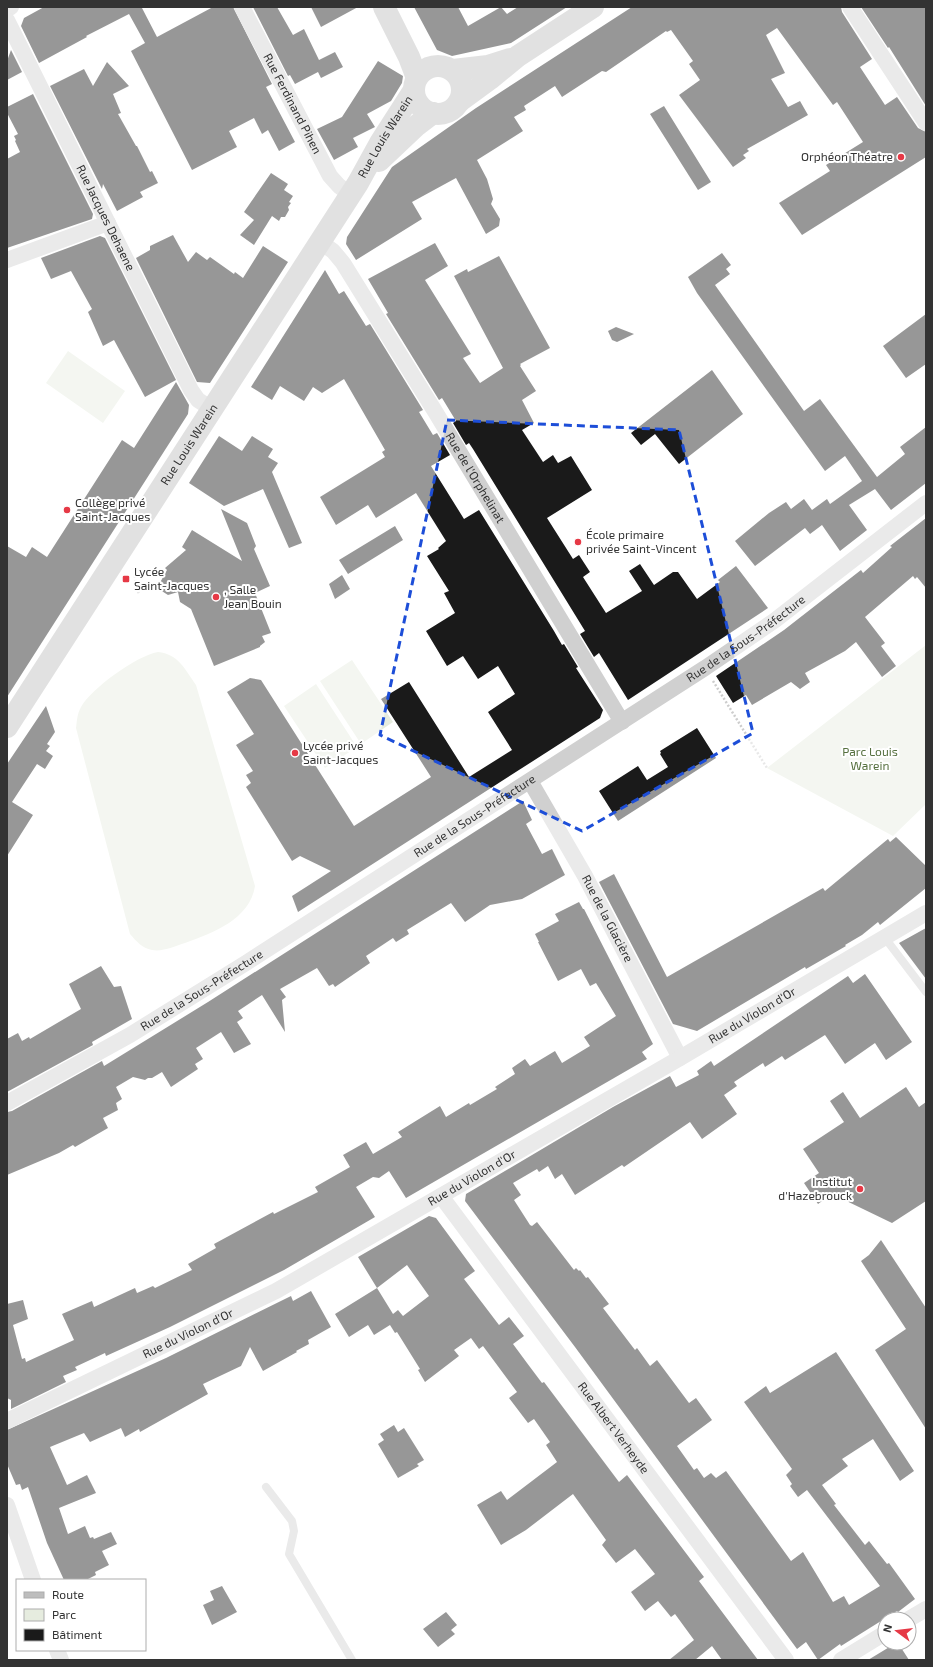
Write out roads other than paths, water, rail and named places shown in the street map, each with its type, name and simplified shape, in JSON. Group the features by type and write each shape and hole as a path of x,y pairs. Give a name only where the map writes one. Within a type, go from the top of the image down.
{"main road":[{"path":"384,7 406,52 416,84 420,105 427,111 433,113 448,112 518,56 593,7"},
{"path":"396,7 416,42 426,53 460,79 462,86 460,101"},
{"path":"416,84 427,69 488,66 518,56"},
{"name":"Rue Louis Warein","path":"7,726 354,189 416,84"},
{"name":"Rue Louis Warein","path":"354,189 403,137 433,113"}],"street":[{"path":"7,9 12,7"},
{"name":"Rue Ferdinand Pihen","path":"242,7 330,176 339,186 354,189"},
{"path":"850,7 926,123"},
{"name":"Rue Jacques Dehaene","path":"7,20 191,390 198,400 212,409"},
{"path":"7,260 108,223"},
{"name":"Rue de l'Orphelinat","path":"319,241 333,251 343,263 436,413 622,722"},
{"name":"Rue de la Sous-Préfecture","path":"7,1103 130,1035 705,668 781,616 926,503"},
{"name":"Rue de la Glacière","path":"530,781 585,876 680,1058"},
{"name":"Rue du Violon d'Or","path":"7,1421 276,1291 680,1058 926,913"},
{"name":"Rue Albert Verheyde","path":"441,1196 786,1660"},
{"path":"7,1505 33,1579"},
{"path":"917,1614 926,1609"},
{"path":"841,1660 877,1638"}],"lane":[{"path":"885,938 926,992"},
{"path":"266,1487 292,1520 294,1531 289,1554 352,1660"}],"place":[{"name":"Orphéon Théatre","path":"901,157"},
{"name":"Collège privé Saint-Jacques","path":"67,510"},
{"name":"École primaire privée Saint-Vincent","path":"578,542"},
{"name":"Lycée Saint-Jacques","path":"126,579"},
{"name":", Salle Jean Bouin","path":"216,597"},
{"name":"Lycée privé Saint-Jacques","path":"295,753"},
{"name":"Institut d'Hazebrouck","path":"860,1189"}],"park label":[{"name":"Parc Louis Warein","path":"870,759"}]}
